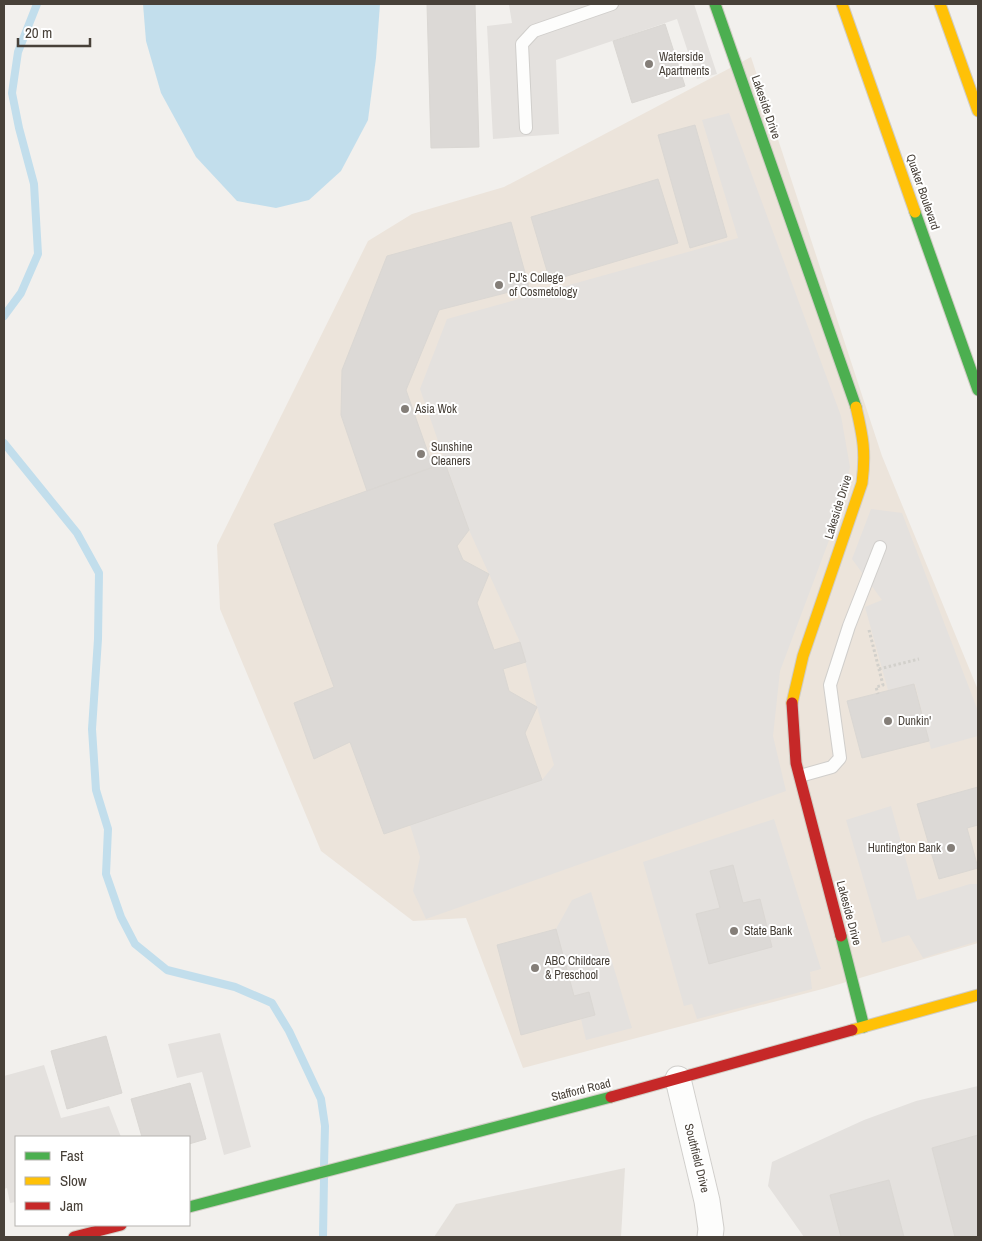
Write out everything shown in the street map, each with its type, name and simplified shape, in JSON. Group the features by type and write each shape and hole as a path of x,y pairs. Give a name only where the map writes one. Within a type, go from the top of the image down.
{"street":[{"name":"Lakeside Drive","path":"715,4 853,395 863,436 865,458 862,483 803,656 792,704 796,762 864,1027"},
{"name":"Quaker Boulevard","path":"842,4 978,390"},
{"path":"940,4 978,111"},
{"name":"Stafford Road","path":"190,1207 374,1157 678,1079 978,995"},
{"name":"Southfield Drive","path":"678,1079 708,1201 710,1237"},
{"path":"74,1237 117,1226"}],"lane":[{"path":"526,128 522,44 534,31 612,4"},
{"path":"800,776 832,767 840,758 830,685 849,626 880,547"}],"path":[{"path":"879,669 919,659"}],"shaded area":[{"path":"694,4 717,74 697,79 677,19 556,60 559,134 493,139 487,26 512,23 509,5"},
{"path":"751,57 882,456 978,690 978,943 826,988 523,1068 466,918 413,921 321,851 220,609 217,545 368,241 412,214 504,187"},
{"path":"729,113 841,416 850,467 840,511 780,671 773,736 786,791 426,919 413,891 420,857 410,825 542,780 554,765 520,642 469,530 420,389 447,319 738,238 702,120"},
{"path":"871,509 902,513 978,711 978,736 931,749 915,684 888,690 865,607 882,600 852,559"},
{"path":"891,806 917,900 970,884 978,884 978,941 923,958 909,935 882,943 846,820"},
{"path":"774,819 821,969 810,972 812,989 697,1019 692,1004 684,1006 643,862"},
{"path":"591,892 632,1028 586,1040 581,1019 595,1015 589,992 574,996 556,929 572,900"},
{"path":"220,1033 251,1147 224,1155 202,1072 177,1078 168,1044"},
{"path":"44,1065 61,1118 109,1106 121,1136 15,1136 15,1202 10,1203 7,1188 4,1189 4,1076"},
{"path":"978,1086 978,1135 932,1148 955,1237 904,1237 889,1180 830,1195 841,1237 804,1237 768,1186 772,1162 864,1120 916,1101"},
{"path":"625,1168 621,1237 434,1237 456,1204"}],"water":[{"path":"143,4 380,4 376,58 368,120 341,171 309,200 276,208 237,201 196,157 161,93 146,41"}],"building":[{"path":"427,4 475,4 479,147 431,148"},
{"name":"Waterside Apartments","path":"665,24 685,86 632,103 613,41"},
{"path":"695,125 727,237 690,248 658,135"},
{"path":"658,179 678,243 550,281 531,217"},
{"path":"511,222 529,287 439,310 406,390 433,467 367,491 341,415 342,370 387,256"},
{"path":"445,463 469,530 457,546 463,560 489,574 477,603 494,650 520,642 526,662 503,669 509,691 537,707 525,733 542,780 384,834 350,742 314,759 294,703 334,687 274,524"},
{"name":"Dunkin'","path":"914,684 929,741 862,758 847,701"},
{"name":"Huntington Bank","path":"978,787 978,825 967,828 978,868 939,879 917,804"},
{"name":"State Bank","path":"733,865 743,903 760,899 772,947 709,964 696,914 720,908 710,871"},
{"name":"ABC Childcare & Preschool","path":"556,929 574,996 589,992 595,1015 521,1035 497,945"},
{"path":"106,1036 122,1093 67,1109 51,1051"},
{"path":"190,1083 206,1139 190,1144 190,1136 142,1136 131,1099"},
{"path":"978,1135 978,1237 955,1237 932,1148"},
{"path":"889,1180 904,1237 841,1237 830,1195"}],"waterway":[{"path":"4,316 21,293 38,254 34,184 12,93 18,52 37,4"},
{"path":"4,443 77,533 99,573 98,639 92,729 96,790 108,829 106,874 121,917 135,944 167,970 235,987 272,1003 289,1031 321,1099 325,1126 324,1166"},
{"path":"323,1237 324,1178"}],"traffic: fast":[{"path":"715,4 856,407"},
{"path":"915,212 978,390"},
{"path":"841,936 864,1027"},
{"path":"190,1207 611,1097"}],"traffic: slow":[{"path":"842,4 915,212"},
{"path":"940,4 978,111"},
{"path":"792,703 803,656 862,483 863,445 856,407"},
{"path":"852,1030 978,995"}],"traffic: jam":[{"path":"792,703 796,763 841,936"},
{"path":"611,1097 852,1030"},
{"path":"74,1237 117,1226"}],"place":[{"name":"Waterside Apartments","path":"649,64"},
{"name":"PJ's College of Cosmetology","path":"499,285"},
{"name":"Asia Wok","path":"405,409"},
{"name":"Sunshine Cleaners","path":"421,454"},
{"name":"Dunkin'","path":"888,721"},
{"name":"Huntington Bank","path":"951,848"},
{"name":"State Bank","path":"734,931"},
{"name":"ABC Childcare & Preschool","path":"535,968"}]}
